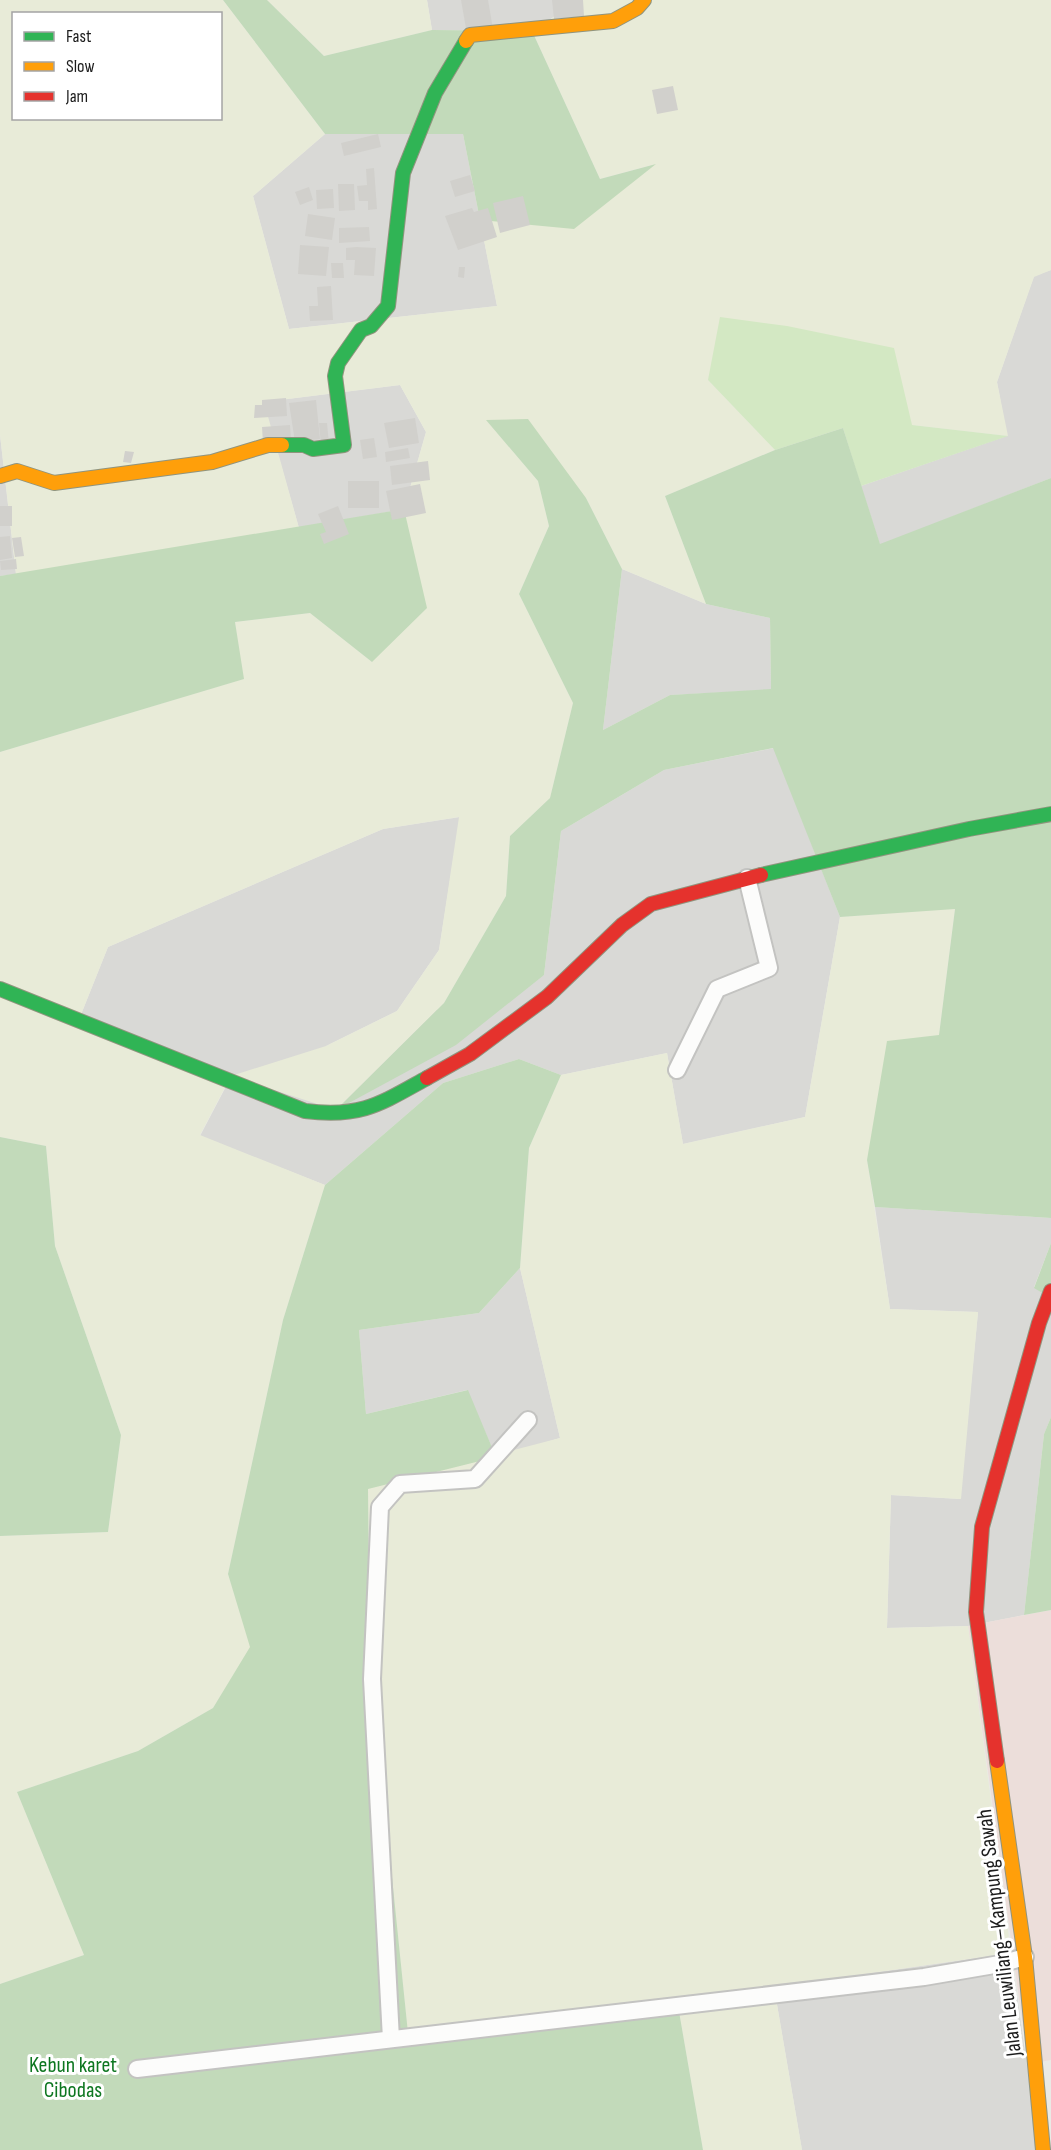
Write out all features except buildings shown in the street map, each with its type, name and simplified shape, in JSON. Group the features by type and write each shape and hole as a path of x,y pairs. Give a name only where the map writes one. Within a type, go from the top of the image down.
{"street":[{"path":"0,476 17,471 54,483 212,462 268,445 304,445 313,449 344,445 335,376 338,363 361,330 370,326 388,306 403,173 435,93 470,35 613,21 636,8 644,0"},
{"path":"0,989 305,1111 336,1115 373,1108 395,1098 470,1054 548,997 622,926 651,904 747,878 969,829 1051,814"},
{"path":"676,1070 717,989 770,968 747,878"},
{"name":"Jalan Leuwiliang–Kampung Sawah","path":"1043,2150 1043,2068 976,1612 982,1527 1039,1323 1051,1292"},
{"path":"391,2039 372,1679 380,1507 400,1484 475,1479 528,1420"},
{"path":"137,2069 924,1977 1000,1964 1025,1957"}],"shaded area":[{"path":"427,0 580,0 532,31 432,30"},
{"path":"325,134 463,134 497,306 289,329 253,196"},
{"path":"1051,270 1051,478 880,545 861,486 1007,436 997,382 1034,276"},
{"path":"400,385 426,432 404,509 299,528 263,402"},
{"path":"0,435 16,574 0,576"},
{"path":"622,569 706,604 770,618 771,690 670,695 603,730"},
{"path":"774,748 840,917 805,1117 683,1144 667,1053 561,1075 519,1059 443,1083 325,1185 200,1136 231,1077 80,1017 108,947 383,829 460,817 439,950 397,1011 326,1046 544,975 561,831 664,770"},
{"path":"875,1207 1051,1218 1051,1243 1034,1287 1051,1298 1051,1417 1044,1434 1024,1615 968,1626 887,1628 891,1495 960,1499 978,1312 890,1309"},
{"path":"520,1268 560,1438 496,1457 467,1390 366,1414 359,1330 479,1313"},
{"path":"1051,1610 1051,2060 1028,2064 968,1626"},
{"path":"1011,1953 1039,2150 802,2150 774,1987"}],"green space":[{"path":"0,0 223,0 325,134 253,196 289,329 497,306 480,220 655,164 600,179 532,31 580,0 1051,0 1051,270 1034,277 997,382 1008,436 912,425 708,380 775,450 665,496 706,604 622,569 586,498 487,421 538,481 549,526 519,594 573,703 550,798 510,836 506,896 444,1003 336,1110 231,1076 200,1135 325,1185 283,1320 228,1574 251,1647 213,1708 138,1751 17,1792 84,1955 0,1984 0,1536 108,1532 121,1435 55,1246 46,1146 0,1137 0,752 243,679 235,622 310,613 372,662 404,509 426,432 400,385 264,402 299,528 16,574 0,435","holes":["459,817 439,950 397,1011 326,1046 231,1076 80,1017 108,947 383,829"]},
{"path":"223,0 267,0 324,56 432,30 532,31 600,179 656,164 574,229 480,220 463,134 325,134"},
{"path":"267,0 427,0 432,30 324,56"},
{"path":"720,317 787,326 894,348 912,425 1008,436 861,486 843,428 775,450 708,380"},
{"path":"528,419 586,498 622,569 603,730 670,695 771,689 770,618 706,604 665,496 775,450 843,428 880,544 1051,478 1051,1218 875,1207 867,1160 887,1041 939,1035 955,909 840,917 773,748 664,770 561,831 544,975 456,1045 336,1110 444,1003 506,896 510,836 550,798 573,703 519,594 549,526 538,481 486,420"},
{"path":"404,509 427,608 372,662 310,613 235,622 244,679 0,752 0,576"},
{"path":"955,908 939,1035 867,1160 890,1309 978,1312 961,1499 891,1495 887,1628 968,1626 1011,1953 774,1987 802,2150 703,2150 677,2000 408,2034 370,1663 368,1488 560,1438 520,1268 529,1148 561,1075 667,1053 683,1144 805,1117 840,917"},
{"name":"Kebun karet Cibodas","path":"519,1059 561,1075 529,1148 520,1268 479,1313 359,1330 366,1414 468,1390 496,1457 368,1489 370,1663 408,2033 677,2000 703,2150 0,2150 0,1984 84,1955 17,1792 138,1751 213,1708 250,1647 228,1574 283,1320 325,1185 443,1083"},
{"path":"0,1137 46,1146 55,1246 121,1435 108,1532 0,1536"},
{"path":"1051,1243 1051,1298 1034,1288"},
{"path":"1051,1417 1051,1610 1024,1615 1044,1434"}],"traffic: fast":[{"path":"282,445 304,445 313,449 344,445 335,376 338,363 361,330 371,326 388,306 403,173 435,93 466,41"},
{"path":"761,875 969,829 1051,814"},
{"path":"0,989 305,1111 341,1112 369,1107 427,1078"}],"traffic: slow":[{"path":"466,41 470,35 613,21 637,8 644,0"},
{"path":"0,476 17,471 54,483 212,462 268,445 282,445"},
{"path":"997,1761 1025,1957 1043,2150"}],"traffic: jam":[{"path":"427,1078 470,1054 547,997 622,925 651,904 761,875"},
{"path":"997,1761 976,1612 982,1527 1039,1323 1051,1291"}]}
